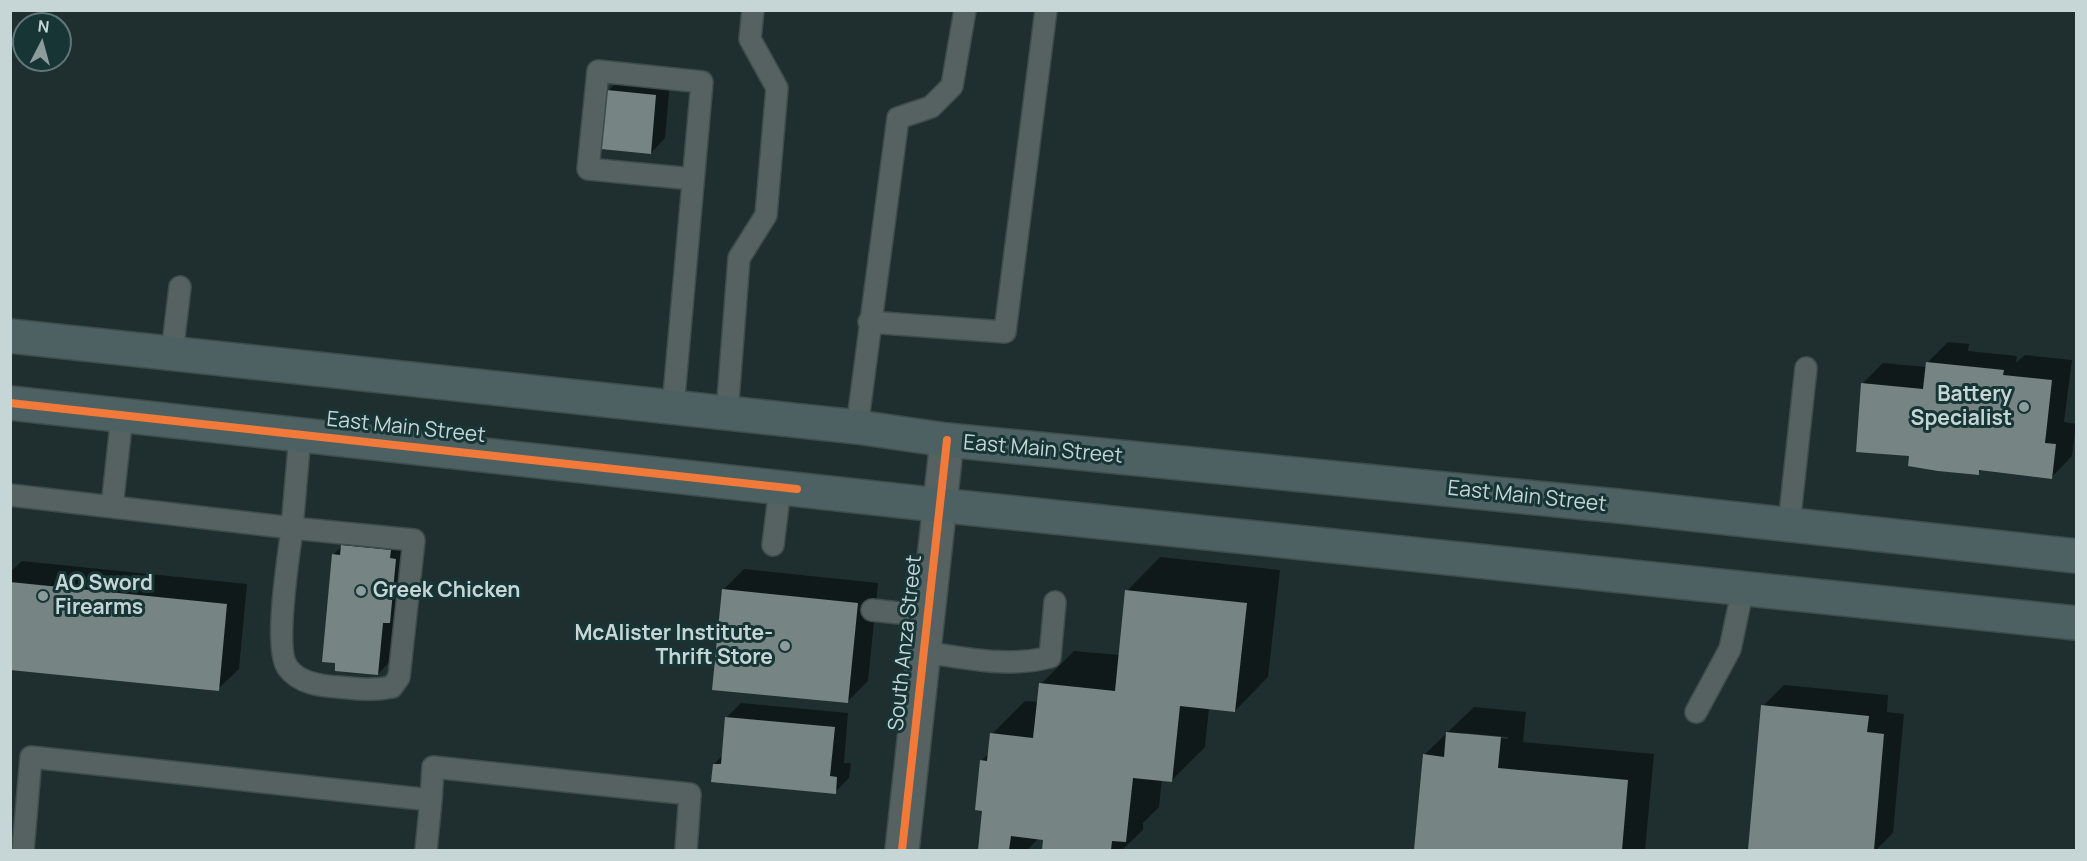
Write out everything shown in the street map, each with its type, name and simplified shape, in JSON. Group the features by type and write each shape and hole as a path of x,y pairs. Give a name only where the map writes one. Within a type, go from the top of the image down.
{"main road":[{"name":"East Main Street","path":"10,336 857,427 946,440 1790,524 2076,556"},
{"name":"East Main Street","path":"10,404 938,505 2076,623"}],"street":[{"name":"South Anza Street","path":"902,850 946,440"}],"lane":[{"path":"727,413 739,258 766,215 777,88 750,39 753,10"},
{"path":"857,427 869,322 898,118 932,107 952,86 964,10"},
{"path":"869,322 1005,332 1047,10"},
{"path":"673,407 702,82 598,71 588,169 693,179"},
{"path":"172,353 180,288"},
{"path":"1790,524 1806,368"},
{"path":"112,507 122,416"},
{"path":"10,495 292,528 414,540 399,677 392,687 375,691 321,686 298,679 287,667 283,656 281,634 292,528 300,435"},
{"path":"772,545 780,488"},
{"path":"1696,712 1730,649 1743,588"},
{"path":"923,652 1008,663 1030,663 1050,657 1055,602"},
{"path":"872,610 927,616"},
{"path":"23,850 31,757 431,800"},
{"path":"426,850 433,767 690,794 686,850"}],"building":[{"path":"607,90 656,95 651,154 601,149"},
{"path":"1926,362 2004,370 2003,375 2052,380 2045,443 2056,444 2052,479 1979,470 1979,475 1938,471 1908,466 1909,456 1856,452 1861,383 1923,389"},
{"name":"Greek Chicken","path":"341,545 391,550 390,558 396,559 390,623 383,623 378,675 335,671 335,663 322,662 332,554 340,555"},
{"path":"10,582 227,604 219,691 10,670"},
{"name":"McAlister Institute- Thrift Store","path":"722,589 858,603 848,703 712,690"},
{"path":"1125,590 1247,603 1235,712 1180,706 1172,782 1133,778 1126,842 1112,841 1111,850 1042,850 1043,840 1011,836 1009,850 978,850 982,811 975,810 980,760 987,761 990,733 1033,738 1039,683 1115,691"},
{"path":"1761,705 1869,716 1867,732 1884,734 1874,850 1748,850"},
{"path":"725,717 835,727 830,776 837,777 836,794 711,782 713,764 721,764"},
{"path":"1446,732 1501,737 1498,768 1628,780 1622,850 1414,850 1423,754 1444,757"}],"cycle path":[{"path":"10,403 797,489"},
{"path":"902,850 947,440"}],"place":[{"name":"Battery Specialist","path":"2024,407"},
{"name":"Greek Chicken","path":"361,591"},
{"name":"AO Sword Firearms","path":"43,596"},
{"name":"McAlister Institute- Thrift Store","path":"785,646"}]}
